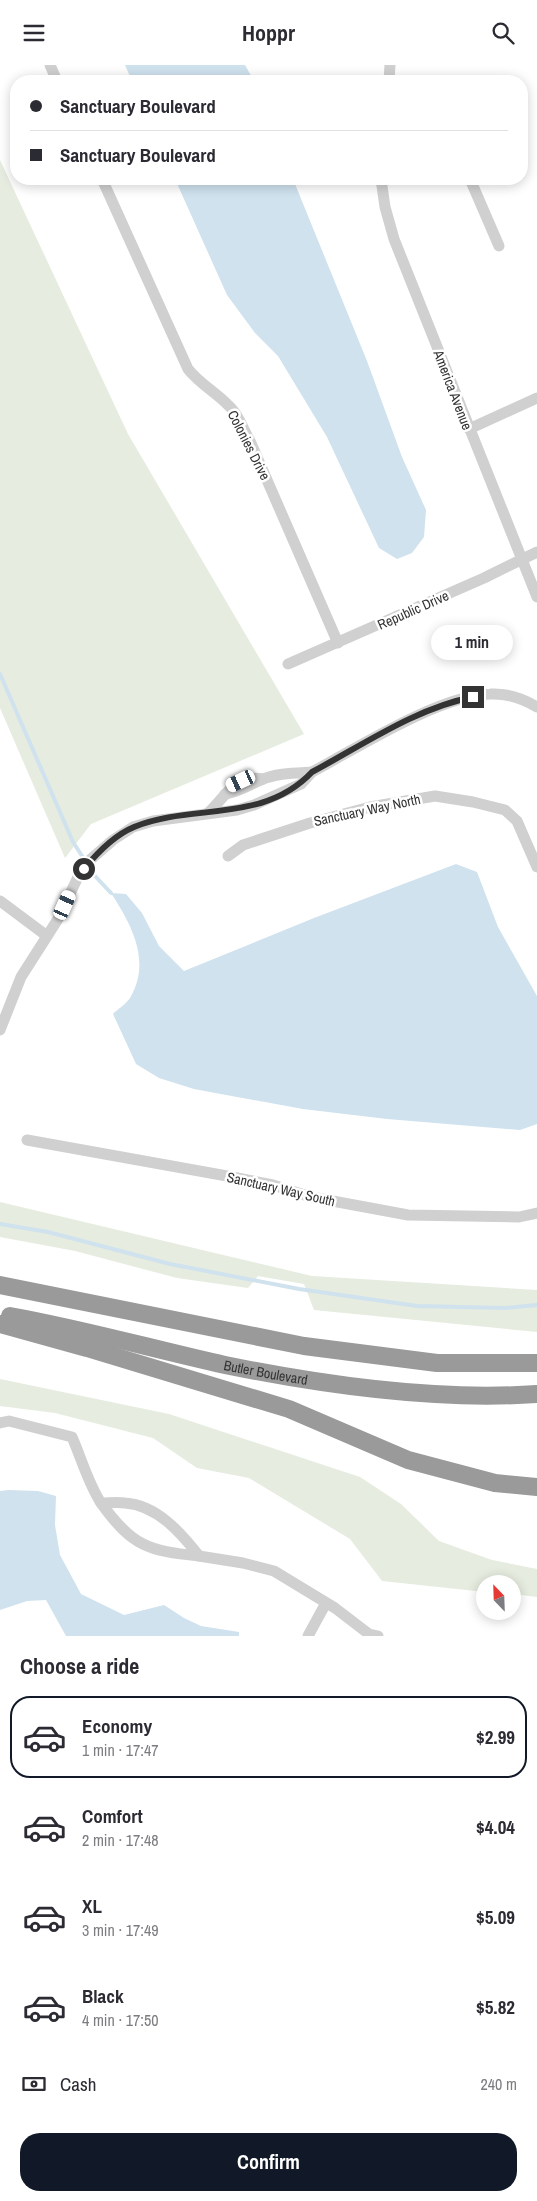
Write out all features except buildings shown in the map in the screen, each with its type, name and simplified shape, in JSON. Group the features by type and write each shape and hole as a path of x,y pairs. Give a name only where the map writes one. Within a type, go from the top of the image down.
{"highway":[{"path":"0,1285 304,1346 437,1363 537,1363"},
{"name":"Butler Boulevard","path":"0,1314 45,1322 225,1365 331,1383 498,1397 537,1394"},
{"path":"0,1324 87,1347 289,1409 408,1459 495,1483 537,1487"},
{"path":"304,1346 474,1353 537,1353"}],"street":[{"name":"Colonies Drive","path":"105,185 188,369 198,381 228,404 239,420 338,643"},
{"name":"America Avenue","path":"383,185 385,207 394,239 520,559 537,597"},
{"path":"473,185 499,246"},
{"path":"469,429 537,398"},
{"name":"Republic Drive","path":"288,664 484,578 537,552"},
{"path":"0,1030 21,977 58,919 78,877 91,859 112,840 132,827 146,823 238,810 254,805 301,784 312,772 406,721 457,700 490,693 518,696 537,707"},
{"path":"209,813 225,795 254,785 262,779 312,772"},
{"name":"Sanctuary Way North","path":"228,856 243,845 310,823 370,807 435,796 473,802 505,810 517,821 537,867"},
{"path":"0,901 47,936"},
{"name":"Sanctuary Way South","path":"27,1139 245,1179 273,1185 311,1197 408,1215 519,1217 537,1213"},
{"path":"0,1423 9,1421 72,1437 91,1489 117,1525 133,1540 167,1553 244,1563 274,1571 373,1635"},
{"path":"101,1503 126,1503 148,1510 166,1521 183,1536 199,1556"},
{"path":"308,1636 326,1603"}],"shaded area":[{"path":"0,160 10,185 12,185 128,434 304,734 91,824 65,858 0,708"},
{"path":"0,1202 312,1276 537,1290 537,1332 314,1310 304,1284 258,1276 248,1288 177,1278 75,1251 0,1237"},
{"path":"0,1379 169,1414 360,1477 401,1504 439,1541 492,1560 537,1569 537,1597 521,1595 521,1575 476,1575 476,1591 382,1581 350,1539 249,1478 197,1468 153,1438 55,1413 0,1406"}],"water":[{"path":"125,65 245,65 251,75 129,75"},
{"path":"178,185 295,185 367,361 402,457 426,510 424,537 412,553 397,559 379,548 327,437 278,356 255,333 227,295"},
{"path":"456,864 477,872 498,927 537,996 537,1124 520,1130 387,1119 303,1109 194,1089 159,1078 136,1064 113,1014 130,998 136,984 139,957 132,930 111,893 126,894 142,913 159,946 184,971 314,918"},
{"path":"0,1491 38,1491 56,1496 55,1525 60,1555 81,1594 124,1615 164,1605 201,1626 239,1632 239,1636 66,1636 46,1600 27,1601 0,1610"}],"waterway":[{"path":"0,674 73,842 95,876 111,893"},
{"path":"0,1224 48,1232 170,1264 299,1289 417,1306 505,1308 537,1305"}],"route":[{"path":"84,869 91,859 112,840 132,827 154,821 238,810 275,797 301,784 312,772 406,721 457,700 473,697"}]}
